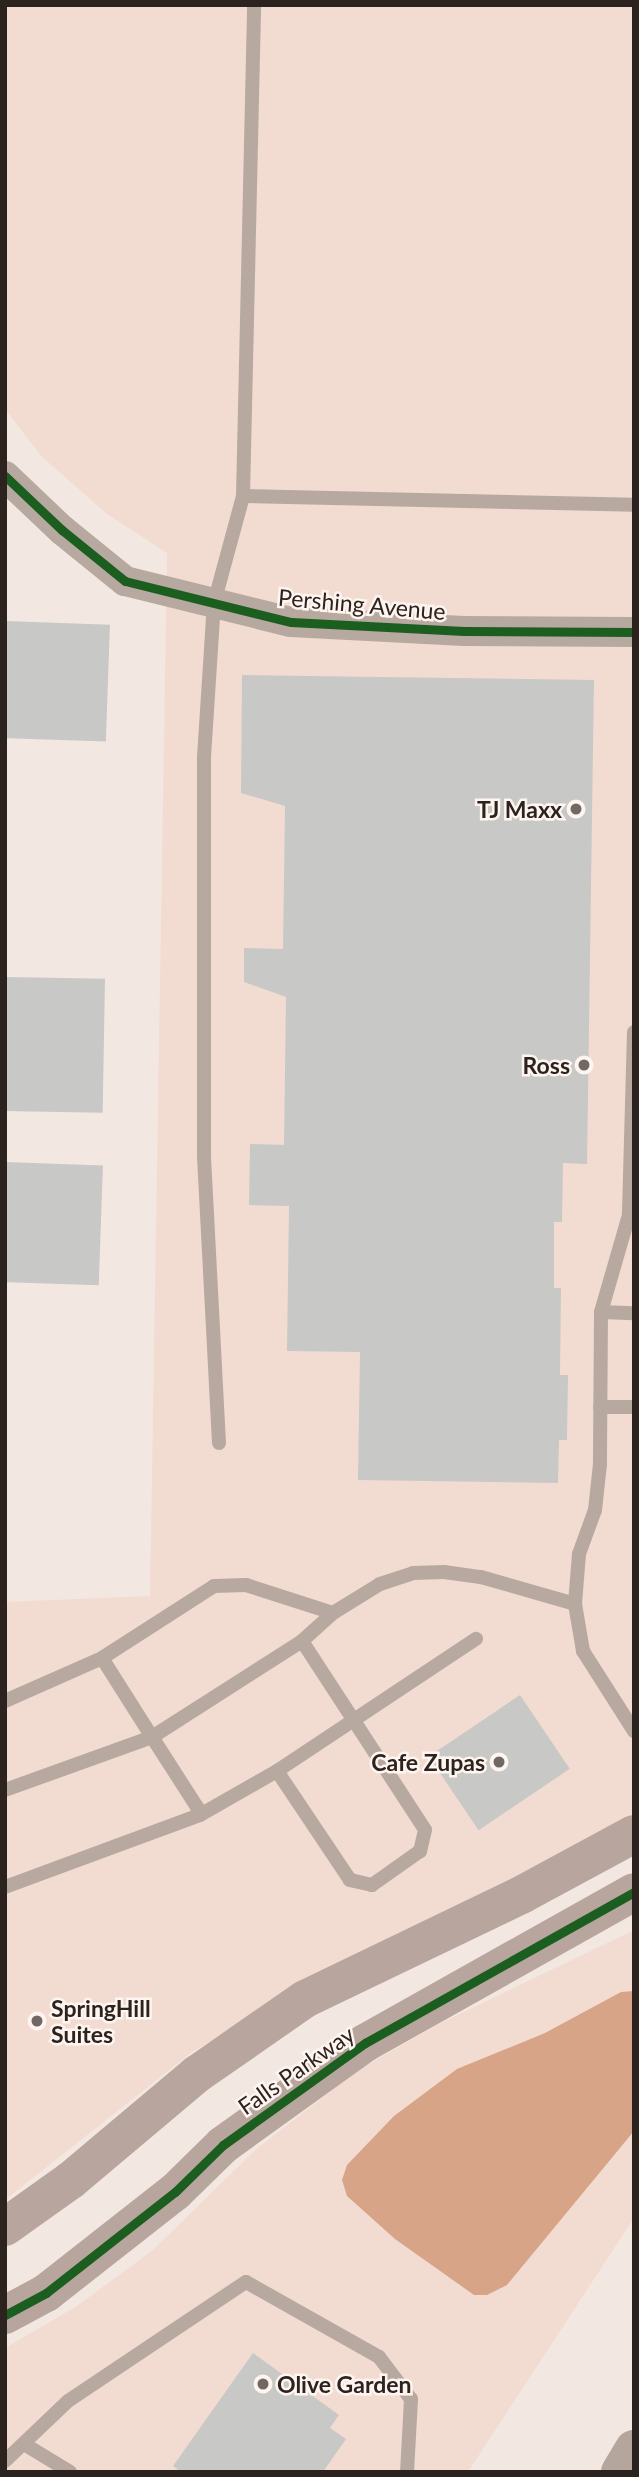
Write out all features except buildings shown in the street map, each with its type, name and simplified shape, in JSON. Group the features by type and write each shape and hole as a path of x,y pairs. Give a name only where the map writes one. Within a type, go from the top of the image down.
{"highway":[{"path":"620,2472 634,2449"}],"street":[{"name":"Pershing Avenue","path":"5,476 62,530 125,581 290,622 464,631 634,632"},
{"path":"5,2227 71,2180 197,2074 305,1999 523,1894 634,1833"},
{"name":"Falls Parkway","path":"5,2315 46,2293 175,2192 223,2145 365,2043 634,1892"}],"lane":[{"path":"219,1443 204,1154 200,945 204,757 214,603 243,496 254,5"},
{"path":"243,496 634,505"},
{"path":"634,1032 631,1215 601,1312 595,1510 579,1554 575,1604 583,1651 634,1731"},
{"path":"601,1312 634,1312"},
{"path":"600,1407 634,1408"},
{"path":"5,1790 152,1737 302,1641 333,1614 380,1584 414,1573 444,1572 481,1577 575,1604"},
{"path":"5,1701 102,1658 214,1586 246,1585 333,1614"},
{"path":"5,1886 200,1815 277,1771 476,1639"},
{"path":"277,1771 350,1880 372,1885 421,1851 425,1830 302,1641"},
{"path":"102,1658 200,1815"},
{"path":"5,2461 68,2401 246,2282 379,2357 411,2399 407,2472"},
{"path":"24,2444 70,2472"}],"shaded area":[{"path":"5,5 634,5 634,1814 612,1830 322,1975 192,2052 5,2200 5,1602 150,1596 167,553 107,514 41,456 5,409"},
{"path":"634,1930 634,2218 468,2472 5,2472 5,2348 77,2306 153,2250 255,2150 361,2068 441,2023"},
{"path":"634,1991 634,2131 507,2285 487,2295 474,2295 395,2239 347,2196 342,2180 347,2165 394,2116 457,2069 545,2033 621,1992"}],"cycle path":[{"path":"5,476 62,530 125,581 291,622 464,631 634,632"},
{"path":"5,2315 46,2293 175,2192 223,2145 365,2043 634,1892"}],"place":[{"name":"TJ Maxx","path":"576,809"},
{"name":"Ross","path":"584,1065"},
{"name":"Cafe Zupas","path":"499,1762"},
{"name":"SpringHill Suites","path":"37,2021"},
{"name":"Olive Garden","path":"263,2384"}]}
